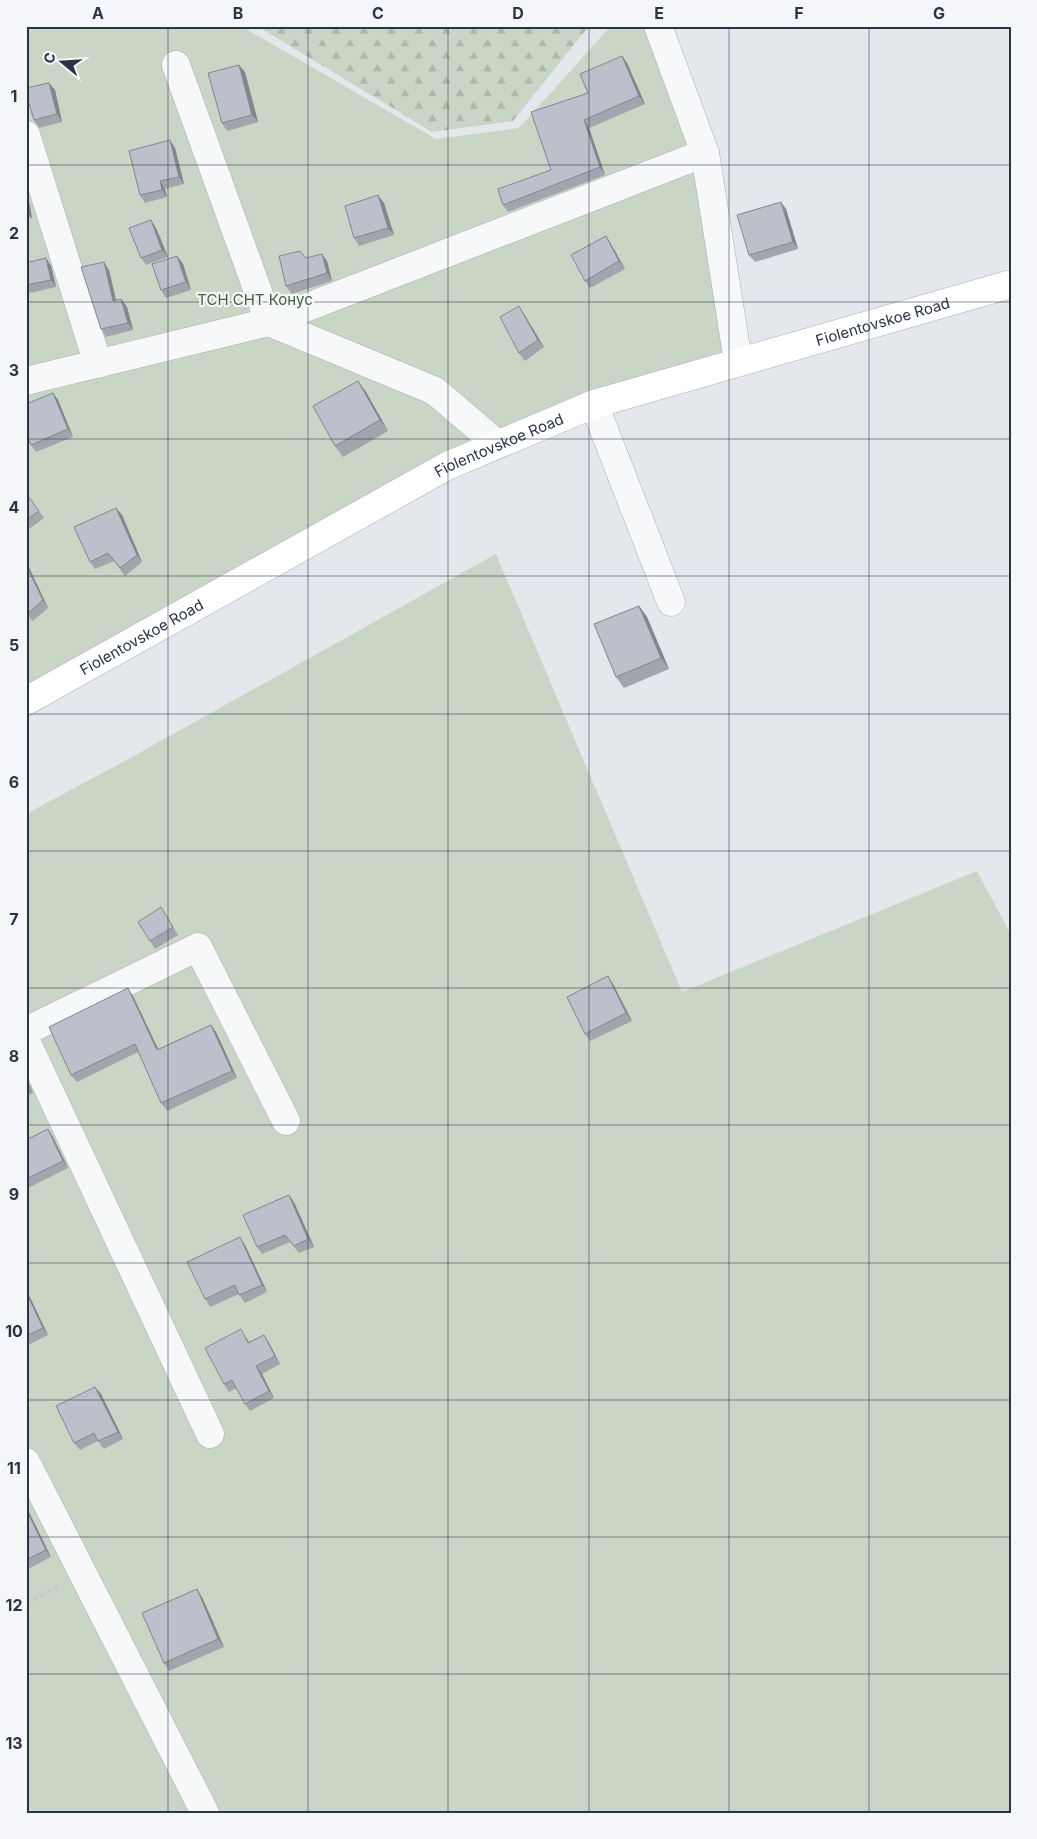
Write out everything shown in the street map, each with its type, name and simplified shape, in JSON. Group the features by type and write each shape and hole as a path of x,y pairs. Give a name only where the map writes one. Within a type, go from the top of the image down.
{"main road":[{"name":"Fiolentovskoe Road","path":"26,701 448,466 497,444 594,404 738,361 1011,284"}],"street":[{"path":"658,26 705,153 738,361"},
{"path":"176,66 269,322 435,391 497,444"},
{"path":"26,135 98,364"},
{"path":"26,381 269,322 705,153"},
{"path":"594,404 671,602"},
{"path":"26,1030 198,947 286,1121"},
{"path":"26,1041 210,1434"},
{"path":"26,1462 205,1813"}],"path":[{"path":"26,1604 82,1572"}],"green space":[{"name":"ТСН СНТ Конус","path":"26,26 241,26 436,139 519,128 611,26 644,26 700,168 726,356 591,392 26,688"},
{"path":"257,26 589,26 513,121 432,132"},
{"path":"496,554 682,992 977,871 1011,935 1011,1813 26,1813 26,814"}],"building":[{"path":"622,56 639,96 584,120 600,167 503,205 498,189 551,170 531,112 588,93 580,74"},
{"path":"239,65 252,115 222,123 208,73"},
{"path":"49,83 57,114 34,120 26,88"},
{"path":"170,140 179,177 160,181 162,190 140,195 129,151"},
{"path":"378,195 388,228 354,238 345,206"},
{"path":"781,202 793,242 749,255 737,215"},
{"path":"151,220 162,250 141,258 129,228"},
{"path":"606,236 619,261 585,281 571,255"},
{"path":"300,251 306,258 322,254 327,273 286,286 279,256"},
{"path":"177,256 186,282 161,290 152,264"},
{"path":"46,258 51,280 26,285 26,263"},
{"path":"104,262 113,301 121,299 128,323 101,329 81,267"},
{"path":"519,306 538,340 519,353 500,317"},
{"path":"358,381 380,420 335,446 313,406"},
{"path":"53,393 68,429 31,445 26,434 26,404"},
{"path":"26,493 39,511 26,520"},
{"path":"116,508 137,555 120,568 108,553 90,562 74,527"},
{"path":"26,565 43,600 27,614 26,613"},
{"path":"639,606 661,658 616,677 594,624"},
{"path":"161,907 173,927 150,941 138,922"},
{"path":"608,976 626,1013 585,1034 567,997"},
{"path":"128,988 157,1050 211,1025 232,1071 161,1103 135,1044 71,1075 49,1027"},
{"path":"48,1129 63,1161 26,1179 26,1140"},
{"path":"289,1195 308,1239 294,1246 285,1235 257,1247 243,1215"},
{"path":"240,1237 262,1285 239,1295 235,1285 205,1299 187,1262"},
{"path":"26,1292 43,1328 26,1336"},
{"path":"241,1329 248,1343 264,1335 275,1356 256,1366 269,1391 245,1404 232,1380 224,1384 205,1348"},
{"path":"95,1387 118,1432 98,1441 94,1433 74,1443 56,1406"},
{"path":"26,1509 46,1550 26,1560"},
{"path":"197,1589 218,1639 164,1663 142,1613"}]}
